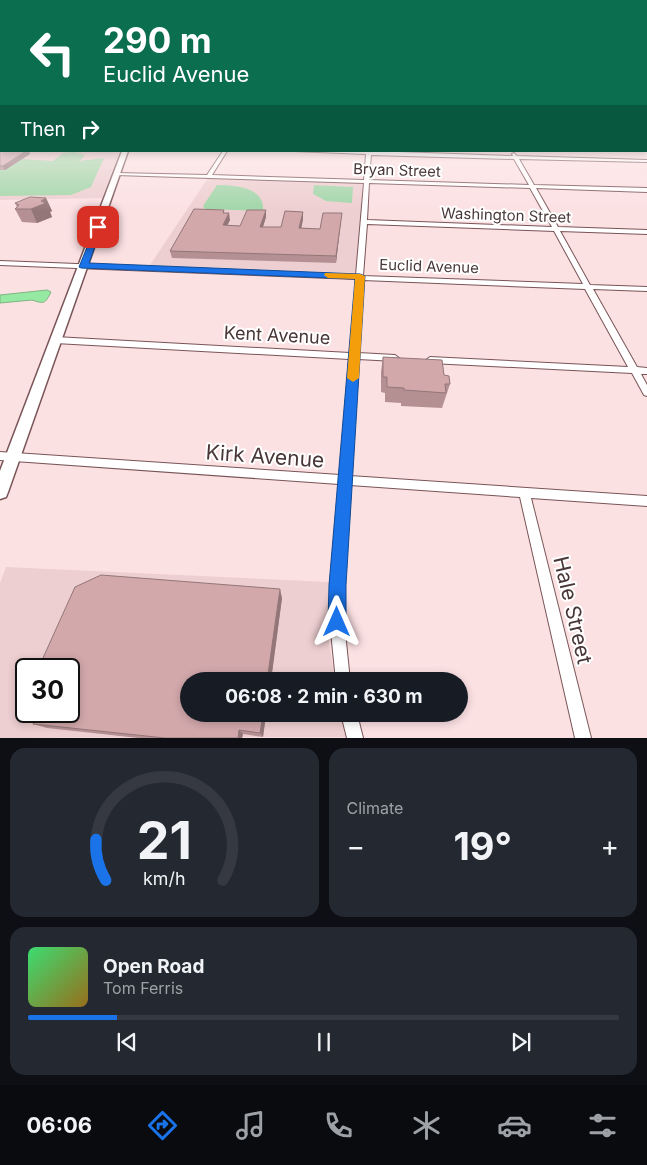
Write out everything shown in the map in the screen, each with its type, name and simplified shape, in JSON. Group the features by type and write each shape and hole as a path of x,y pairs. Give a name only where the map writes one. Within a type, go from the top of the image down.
{"main road":[{"path":"0,492 6,457 84,267 125,152"}],"street":[{"path":"208,177 224,152"},
{"path":"342,672 337,622 337,585 369,152 514,154 647,161"},
{"path":"514,154 647,393"},
{"name":"Bryan Street","path":"116,174 647,190"},
{"name":"Washington Street","path":"363,222 647,232"},
{"name":"Euclid Avenue","path":"0,263 84,267 96,265 647,289"},
{"name":"Kent Avenue","path":"55,340 404,358"},
{"path":"423,359 647,371"},
{"name":"Kirk Avenue","path":"6,457 647,501"},
{"name":"Hale Street","path":"524,492 583,738"},
{"path":"351,722 355,738"}],"shaded area":[{"path":"0,152 120,152 102,198 0,200"},
{"path":"72,152 85,156 79,161 104,158 91,187 71,195 0,196 0,170 5,170 22,159 53,161 63,153"},
{"path":"208,178 364,183 356,273 151,265 148,268"},
{"path":"217,185 240,187 254,192 262,203 263,211 205,209 203,206"},
{"path":"314,185 353,187 352,203 326,201 313,194"},
{"path":"47,290 51,292 44,302 32,300 0,303 0,295"},
{"path":"6,567 329,582 327,629 334,672 180,672 180,722 344,722 348,737 0,738 0,583"}],"building":[{"path":"0,152 24,152 3,166 0,166"},
{"path":"30,197 46,198 41,201 46,203 31,209 15,209 19,205 15,203"},
{"path":"194,209 224,210 223,213 229,213 223,225 240,226 247,210 266,210 260,227 281,227 285,211 303,212 299,228 320,229 323,213 342,213 336,256 170,251"},
{"path":"383,357 442,360 444,375 449,376 450,384 445,384 446,393 387,387 387,377 383,377"},
{"path":"101,575 280,589 268,672 180,672 180,722 262,722 260,733 239,730 238,738 165,738 33,724 80,723 80,658 43,658 75,587"}],"slow traffic":[{"path":"328,275 360,276 353,378"}],"route":[{"path":"98,227 84,267 96,265 360,276 337,585 337,622"}]}
